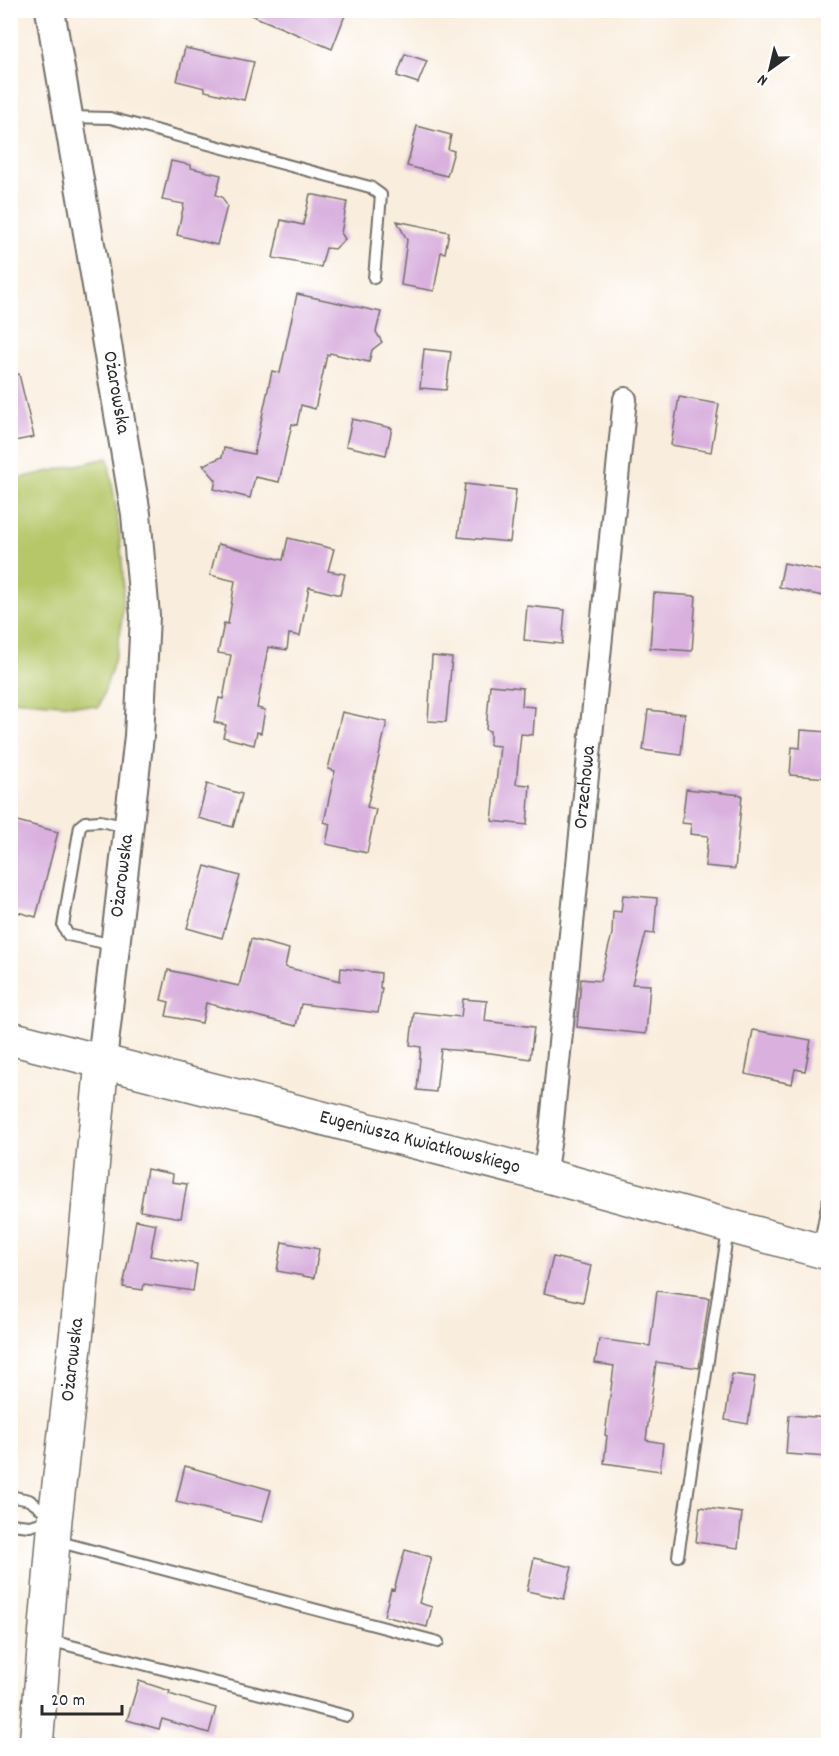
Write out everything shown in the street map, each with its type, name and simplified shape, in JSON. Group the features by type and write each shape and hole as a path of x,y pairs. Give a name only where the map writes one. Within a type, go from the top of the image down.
{"main road":[{"name":"Eugeniusza Kwiatkowskiego","path":"10,1038 544,1175 823,1252"},
{"name":"Ożarowska","path":"36,1746 54,1530 80,1298 102,1061"}],"street":[{"name":"Ożarowska","path":"50,10 136,514 145,616 139,736 102,1061"},
{"name":"Orzechowa","path":"544,1175 551,1132 625,399"}],"lane":[{"path":"69,117 110,118 370,187 381,195 374,278"},
{"path":"115,945 68,935 63,926 80,826 85,822 100,821 129,827"},
{"path":"823,1252 828,1201"},
{"path":"678,1556 728,1227"},
{"path":"10,1496 29,1500 54,1530"},
{"path":"10,1524 54,1530 438,1642"},
{"path":"45,1639 347,1716"}],"green space":[{"path":"108,458 122,554 123,603 117,650 99,707 11,700 11,480"}],"building":[{"path":"239,10 347,10 332,49"},
{"path":"185,48 254,62 244,100 205,91 205,88 177,81"},
{"path":"405,54 427,61 418,83 397,76"},
{"path":"417,126 451,135 448,149 454,151 447,176 407,166"},
{"path":"171,161 221,175 216,195 222,197 227,206 217,245 177,235 184,204 162,200"},
{"path":"310,194 347,202 341,233 345,239 335,249 326,248 321,267 273,258 281,220 303,225"},
{"path":"397,221 449,232 445,253 441,252 434,291 401,285 407,240"},
{"path":"297,294 381,312 376,332 382,342 372,350 369,362 330,353 327,355 315,409 301,405 297,425 292,424 279,482 255,477 250,498 214,489 216,480 203,465 222,457 224,448 254,454 272,371 280,373"},
{"path":"424,349 451,352 446,390 420,388"},
{"path":"19,374 34,437 10,442 10,375"},
{"path":"679,397 719,404 711,452 671,445"},
{"path":"352,419 392,428 386,455 346,446"},
{"path":"465,484 516,490 510,542 458,537"},
{"path":"288,538 334,549 328,571 345,574 340,595 309,587 300,636 289,634 287,650 268,647 257,708 265,710 261,733 257,732 254,745 223,737 226,725 214,722 219,698 223,699 231,655 218,653 224,623 228,624 235,581 210,575 218,544 283,560"},
{"path":"784,563 828,572 828,597 779,587"},
{"path":"654,593 696,596 692,651 650,648"},
{"path":"527,606 565,610 562,644 524,640"},
{"path":"432,656 452,658 446,722 428,721"},
{"path":"490,685 523,688 522,706 535,707 533,735 521,734 516,784 530,785 527,825 492,821 500,746 490,745 490,731 486,730"},
{"path":"648,710 685,714 681,755 643,750"},
{"path":"342,712 387,722 367,807 376,809 367,853 326,844 330,824 324,822 335,771 328,769"},
{"path":"801,730 828,732 828,778 790,775 792,747 800,748"},
{"path":"207,784 242,794 233,827 198,818"},
{"path":"686,789 742,795 735,869 705,866 708,836 690,834 691,824 682,823"},
{"path":"10,819 58,832 36,917 10,910"},
{"path":"205,866 240,876 222,938 187,928"},
{"path":"623,895 657,898 654,934 646,933 632,984 650,985 646,1034 577,1027 581,979 600,981 612,934 613,911 621,912"},
{"path":"251,939 289,949 285,967 340,981 341,968 381,973 380,988 382,988 378,1013 301,1004 296,1026 206,1003 202,1023 166,1016 169,1002 161,1000 168,970 239,986"},
{"path":"463,999 487,1001 485,1021 534,1027 530,1059 441,1049 436,1092 417,1090 421,1047 410,1045 414,1012 461,1017"},
{"path":"753,1030 811,1040 805,1071 795,1069 792,1084 745,1074"},
{"path":"147,1169 173,1174 172,1182 187,1184 181,1218 140,1211"},
{"path":"136,1220 156,1224 150,1256 197,1264 193,1291 144,1284 143,1290 123,1287"},
{"path":"282,1242 319,1249 314,1278 277,1271"},
{"path":"553,1257 591,1266 583,1302 544,1293"},
{"path":"657,1291 709,1298 699,1368 656,1362 646,1440 663,1443 660,1471 604,1463 607,1436 605,1435 614,1366 595,1363 599,1339 650,1346"},
{"path":"732,1374 755,1377 748,1424 725,1420"},
{"path":"789,1415 828,1418 828,1457 786,1454"},
{"path":"185,1466 271,1490 262,1522 176,1502"},
{"path":"700,1507 742,1513 738,1548 696,1542"},
{"path":"405,1550 431,1557 419,1603 432,1607 427,1627 384,1616"},
{"path":"534,1558 572,1567 564,1599 527,1591"},
{"path":"139,1681 170,1691 169,1694 216,1708 209,1733 162,1719 159,1729 127,1720"}]}
